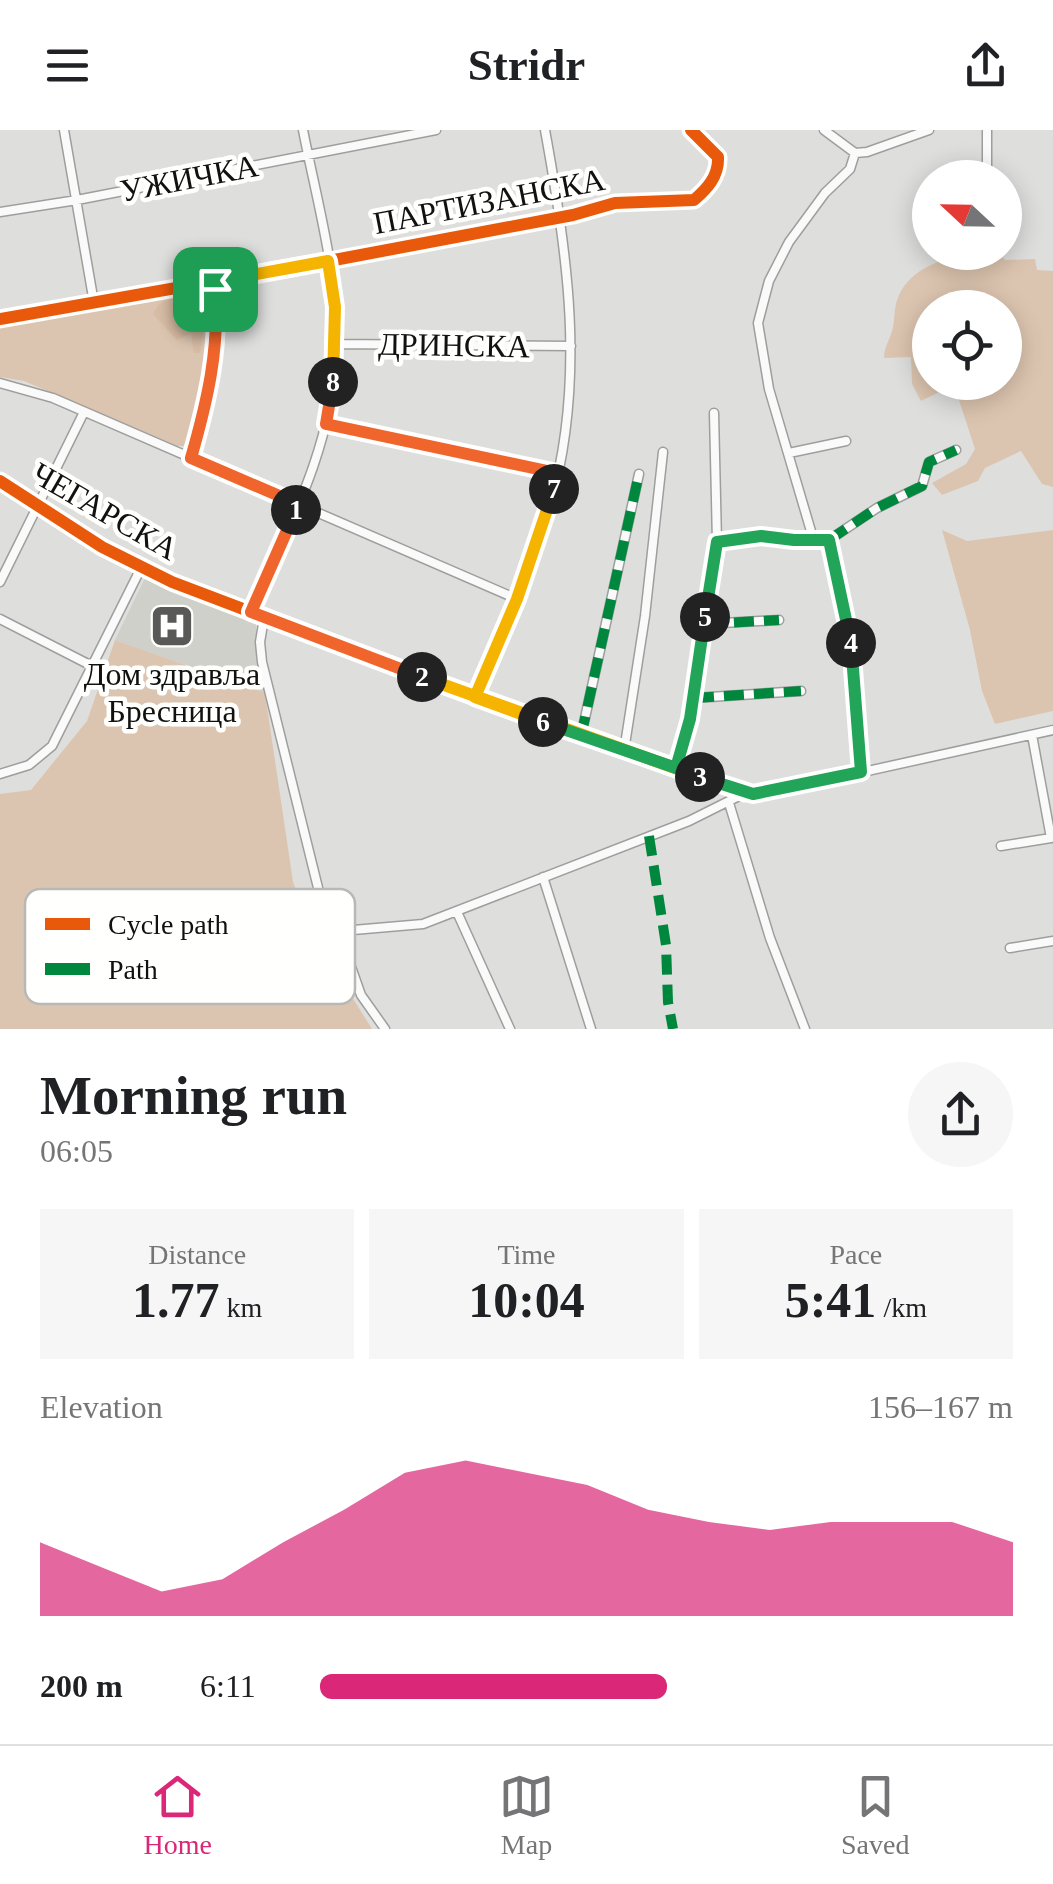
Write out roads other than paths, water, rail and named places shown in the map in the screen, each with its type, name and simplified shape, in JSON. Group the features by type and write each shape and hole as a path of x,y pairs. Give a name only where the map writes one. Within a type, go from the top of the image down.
{"street":[{"path":"64,130 94,303"},
{"path":"251,612 298,504 326,424 336,344 328,261 303,130"},
{"name":"УЖИЧКА","path":"0,212 436,130"},
{"path":"475,697 548,514 568,412 570,289 544,130"},
{"name":"ПАРТИЗАНСКА","path":"0,318 328,261 615,203 694,200 710,184 719,164 718,158 691,130"},
{"path":"824,130 855,153 929,130"},
{"path":"987,130 987,160"},
{"path":"813,538 769,389 758,334 765,294 782,254 815,204 850,169 855,153"},
{"path":"191,458 214,358 217,320 213,282"},
{"name":"ДРИНСКА","path":"336,344 571,346"},
{"path":"0,383 38,392 517,599"},
{"path":"0,582 84,412"},
{"path":"676,768 694,698 717,542 714,412"},
{"path":"326,424 557,473"},
{"path":"789,453 846,441"},
{"path":"717,542 749,536 829,540 877,508 922,486 929,462 956,450"},
{"path":"624,751 645,616 663,452"},
{"path":"581,736 638,474"},
{"name":"ЧЕГАРСКА","path":"0,481 141,568 475,697 746,793"},
{"path":"829,540 854,657 861,772"},
{"path":"0,774 24,768 44,754 67,720 90,665 141,568"},
{"path":"264,618 262,662 319,889"},
{"path":"0,619 90,665"},
{"path":"704,624 779,620"},
{"path":"694,698 801,691"},
{"path":"355,930 414,926 457,912 730,803 746,793 768,793 1053,730"},
{"path":"1001,846 1052,838 1032,735"},
{"path":"730,803 770,938 805,1029"},
{"path":"544,876 591,1029"},
{"path":"457,912 510,1029"},
{"path":"1010,948 1053,941"},
{"path":"355,978 361,995 385,1029"}],"place":[{"name":"Дом здравља Бресница","path":"172,626"}]}
